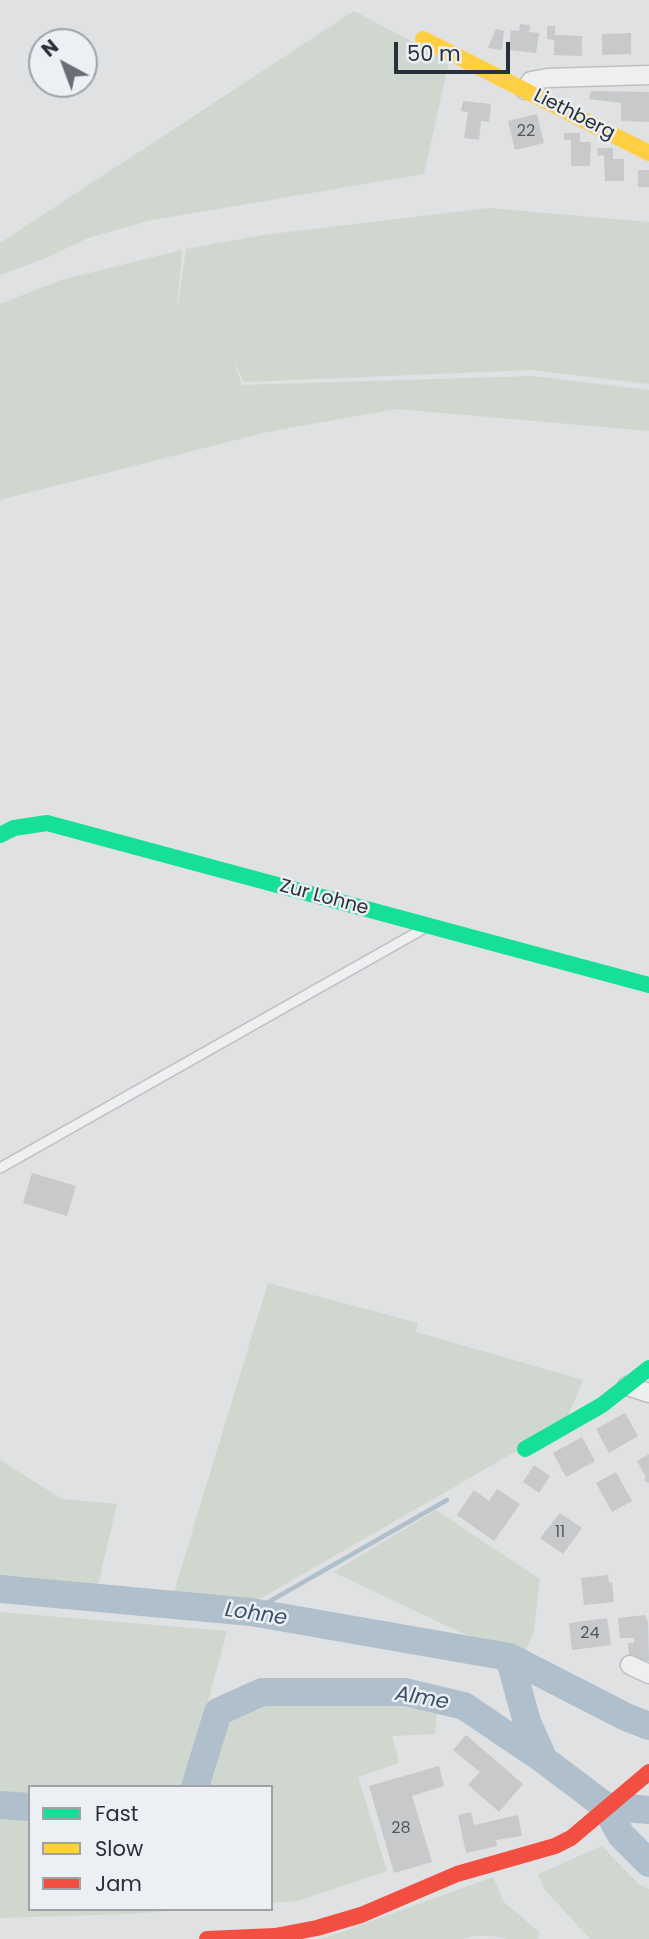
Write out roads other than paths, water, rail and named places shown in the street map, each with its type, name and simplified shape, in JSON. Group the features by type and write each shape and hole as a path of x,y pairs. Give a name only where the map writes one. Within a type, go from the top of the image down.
{"street":[{"name":"Liethberg","path":"423,39 649,153"},
{"path":"525,90 531,81 547,78 649,75"},
{"name":"Zur Lohne","path":"0,835 14,828 47,822 649,985"},
{"path":"525,1449 601,1406 627,1386 634,1376 649,1368"},
{"path":"627,1386 649,1392"},
{"path":"630,1665 649,1674"},
{"path":"207,1939 275,1936 317,1928 361,1915 457,1874 555,1846 571,1838 649,1772"}],"lane":[{"path":"0,1168 428,926"}],"waterway":[{"path":"251,1612 447,1500"},
{"name":"Lohne","path":"0,1589 251,1612 509,1657 649,1726"},
{"name":"Lohne","path":"509,1657 527,1722 544,1760"},
{"name":"Alme","path":"196,1785 218,1712 262,1692 405,1692 464,1706 544,1760 605,1806 621,1835 649,1863"},
{"name":"Alme","path":"0,1805 28,1807"},
{"path":"605,1806 649,1810"}]}
